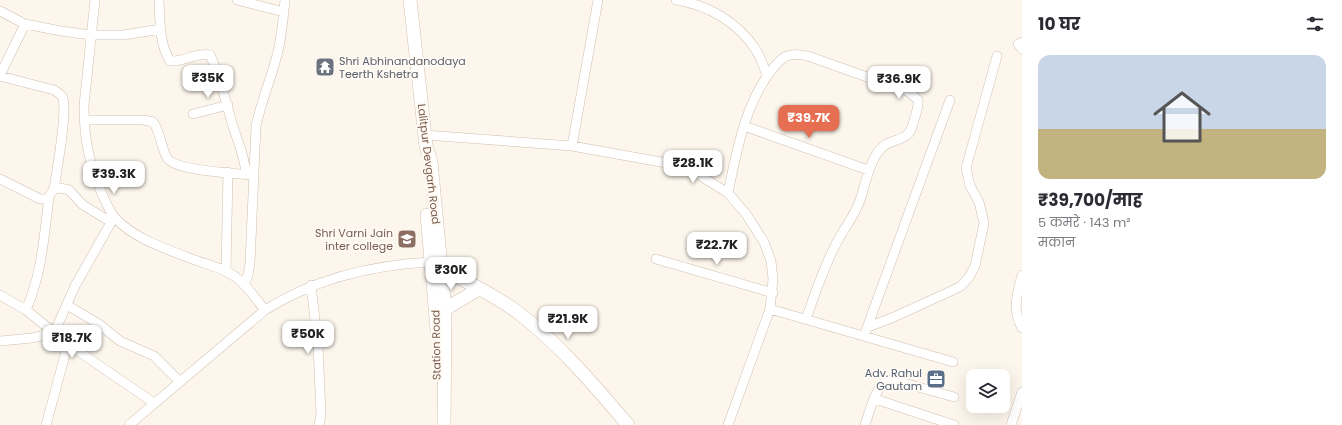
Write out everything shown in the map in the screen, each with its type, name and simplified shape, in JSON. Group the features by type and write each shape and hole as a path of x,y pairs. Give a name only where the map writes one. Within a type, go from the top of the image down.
{"main road":[{"name":"Lalitpur Devgarh Road","path":"410,0 425,141 431,162 436,265 441,312 444,425"},
{"path":"436,265 519,314 551,341 586,375 628,425"},
{"path":"441,312 479,289"},
{"name":"Station Road","path":"436,425 441,312"}],"street":[{"path":"95,0 84,105 85,140 94,172 113,220"},
{"path":"159,0 161,29 166,54 170,61 179,62 204,54 210,55 228,105 231,121 249,174"},
{"path":"237,0 284,12"},
{"path":"244,285 248,275 250,263 249,174 260,109 277,56 285,0"},
{"path":"572,146 598,0"},
{"path":"676,0 705,8 716,13 732,24 756,50 767,76"},
{"path":"0,11 25,24 62,32 92,35 124,35 161,29"},
{"path":"25,24 0,76 54,90 63,97 64,115 41,266 34,292 26,310"},
{"path":"1022,42 1018,44 1022,49"},
{"path":"728,193 750,107 767,76 781,59 788,55 803,55 909,92 918,100 918,106 911,130 904,137 890,141 876,154 868,170 858,204 832,252 821,277 806,319"},
{"path":"868,327 951,291 966,282 972,272 984,223 979,202 970,186 966,168 997,56"},
{"path":"864,336 950,100"},
{"path":"193,114 228,105"},
{"path":"84,120 144,120 154,122 158,128 167,158 171,162 206,170 249,174"},
{"path":"744,126 868,170"},
{"path":"425,141 572,146 672,164 700,175 728,193 746,214 764,242 771,261 773,279 773,293 770,309 728,425"},
{"path":"226,271 228,172"},
{"path":"0,180 40,199 47,199 51,193 60,188 69,190 83,204 127,228 147,241 198,262 226,271 238,278 264,310"},
{"path":"54,333 75,286 113,220"},
{"path":"656,259 773,293"},
{"path":"130,425 264,310 283,299 311,286 383,266 436,265"},
{"path":"1022,275 1016,309 1022,328"},
{"path":"311,286 318,346 321,414 320,425"},
{"path":"0,296 26,310 68,344 154,403"},
{"path":"67,305 99,324 120,342 154,356 180,382"},
{"path":"770,309 953,362"},
{"path":"0,341 32,338 54,333"},
{"path":"46,425 68,344"},
{"path":"865,425 879,388 884,382 889,380 954,397"},
{"path":"1011,425 1022,392"},
{"path":"875,399 954,425"}],"place":[{"name":"Shri Abhinandanodaya Teerth Kshetra","path":"325,67"},
{"name":"Shri Varni Jain inter college","path":"407,239"},
{"name":"Adv. Rahul Gautam","path":"936,379"}]}
